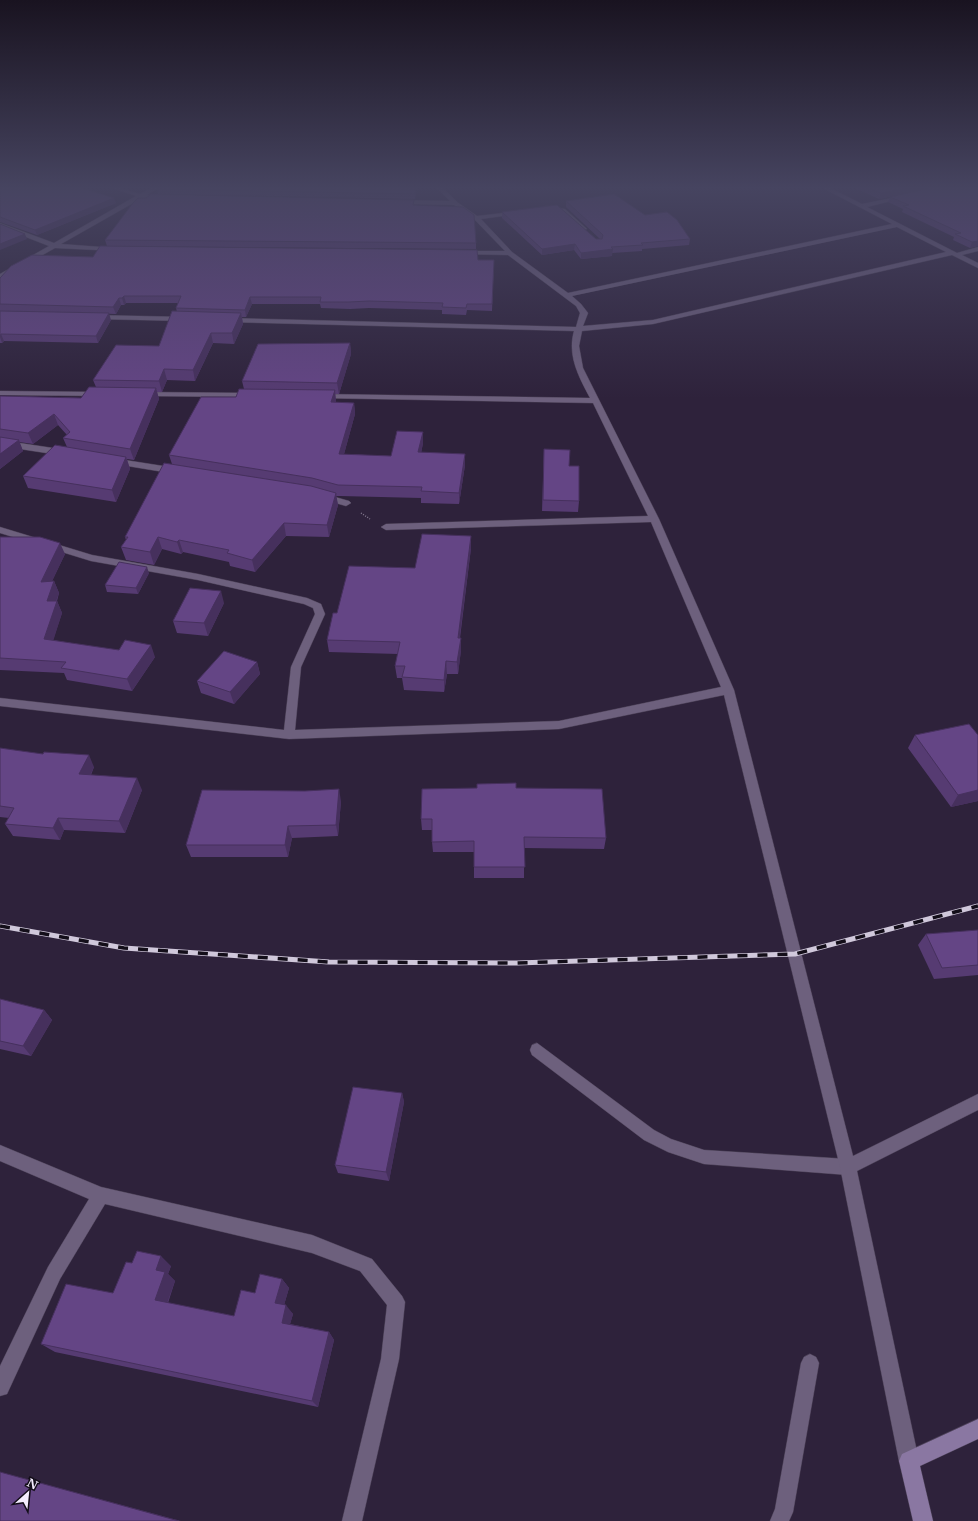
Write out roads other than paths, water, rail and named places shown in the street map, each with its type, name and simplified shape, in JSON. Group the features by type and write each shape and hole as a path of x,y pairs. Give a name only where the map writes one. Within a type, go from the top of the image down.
{"street":[{"path":"0,277 36,257"},
{"path":"515,257 568,295 580,305 584,313 575,338 574,352 579,368 654,519 728,690 848,1167 909,1461 923,1521"},
{"path":"568,295 747,257"},
{"path":"222,320 578,329 653,322 941,257"},
{"path":"960,257 978,266"},
{"path":"87,316 190,319"},
{"path":"0,404 4,393 112,394"},
{"path":"136,394 262,395"},
{"path":"309,396 596,401"},
{"path":"0,443 74,454"},
{"path":"105,459 182,472"},
{"path":"314,494 346,503"},
{"path":"386,527 654,519"},
{"path":"0,530 91,558 198,577 307,601 318,606 320,614 296,667 289,735"},
{"path":"0,702 289,735 559,725 728,690"},
{"path":"848,1167 978,1102"},
{"path":"0,1154 101,1195 312,1244 366,1266 396,1302 390,1359 352,1521"},
{"path":"0,1387 54,1273 101,1195"},
{"path":"909,1461 978,1429"}],"lane":[{"path":"537,1050 649,1135 668,1145 704,1157 848,1167"},
{"path":"779,1521 784,1512 810,1363"}],"railway":[{"path":"0,926 124,948 329,962 517,963 795,954 978,906"}]}
